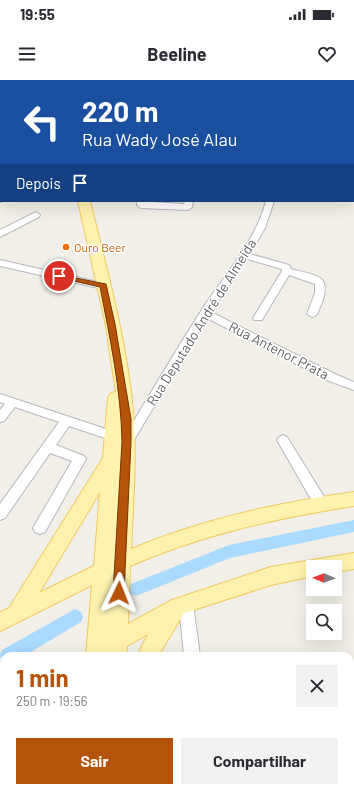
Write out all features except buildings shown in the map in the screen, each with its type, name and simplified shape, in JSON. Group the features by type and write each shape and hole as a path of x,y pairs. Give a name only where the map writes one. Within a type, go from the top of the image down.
{"main road":[{"path":"84,202 103,286 118,365 122,524 126,539 131,545 146,551"},
{"path":"16,612 112,458 120,439"},
{"path":"103,652 112,566 112,458"},
{"path":"0,622 16,612 112,566 167,542 226,524 294,508 354,499"},
{"path":"112,566 122,524"},
{"path":"342,563 354,561"},
{"path":"103,652 182,605 270,576 306,569"},
{"path":"149,652 158,635 182,605"}],"street":[{"path":"141,202 140,205 188,207 189,202"},
{"name":"Rua Deputado André de Almeida","path":"120,439 244,255 268,212 270,202"},
{"path":"0,234 36,215"},
{"path":"244,255 280,264 286,267 287,271 319,281 322,285 322,289 312,314"},
{"path":"0,263 103,286"},
{"path":"258,318 287,271"},
{"name":"Rua Antenor Prata","path":"205,313 333,378 354,386"},
{"path":"0,398 120,439"},
{"path":"0,418 13,402"},
{"path":"0,514 67,420"},
{"path":"283,440 321,504"},
{"path":"40,528 80,459 49,447"},
{"path":"182,605 191,652"}],"waterway":[{"path":"136,589 229,552 354,526"},
{"path":"15,652 75,617"}],"place":[{"name":"Ouro Beer","path":"66,247"}],"route":[{"path":"59,276 103,286 111,324 126,419 127,442 119,593"}]}
